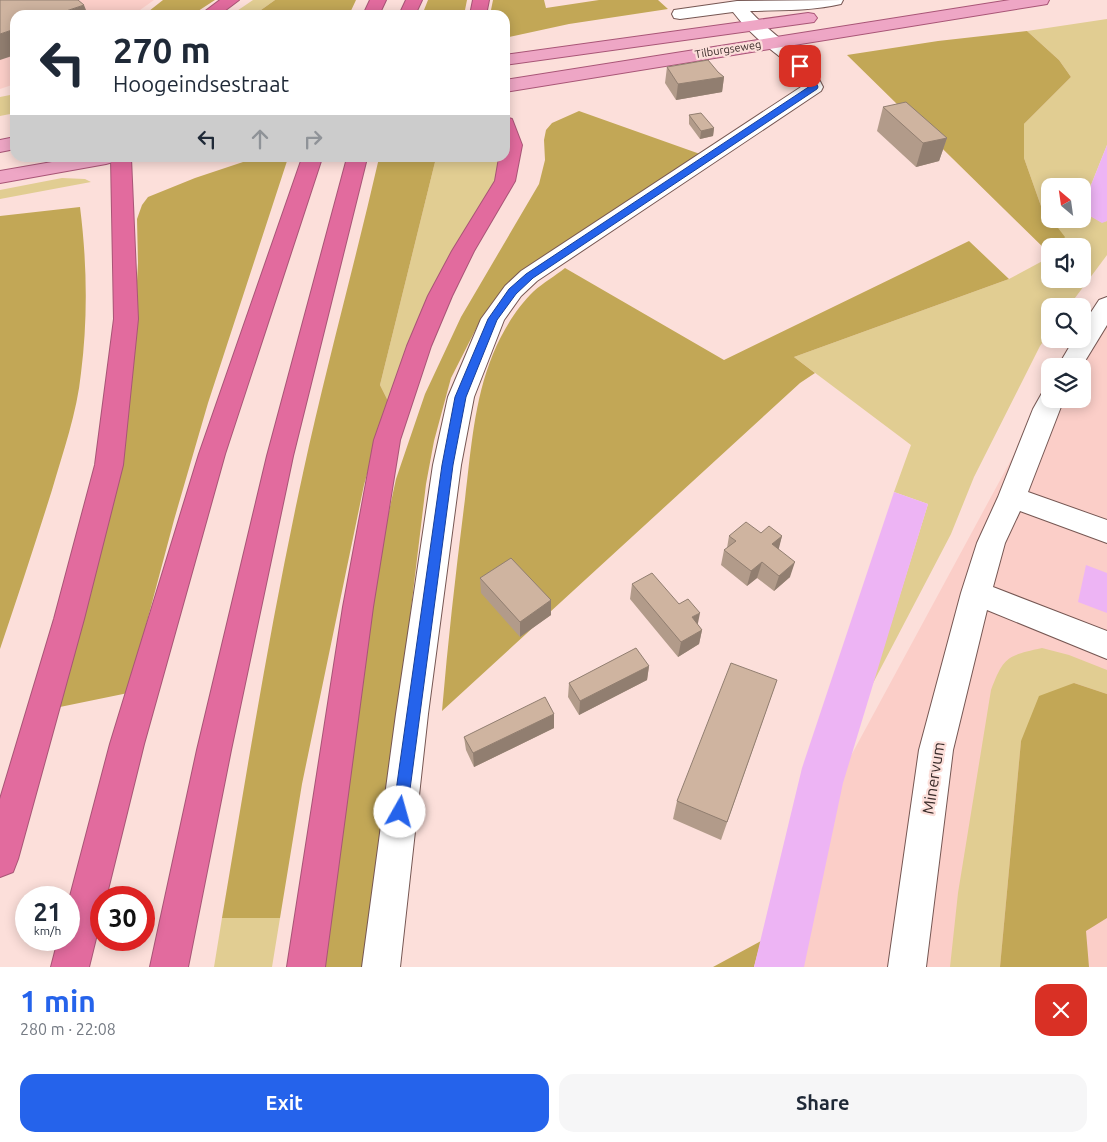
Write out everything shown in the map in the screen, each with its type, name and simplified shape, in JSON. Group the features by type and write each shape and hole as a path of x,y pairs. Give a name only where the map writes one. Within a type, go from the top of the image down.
{"highway":[{"path":"216,10 231,0"},
{"path":"510,139 512,146 510,156"},
{"path":"0,859 69,619 108,464 126,319 121,162"},
{"path":"70,967 127,744 212,454 311,162"},
{"path":"169,967 214,750 280,456 356,162"},
{"path":"306,967 358,607 387,440 419,346 440,296 463,251 505,181 509,162"}],"main road":[{"name":"Tilburgseweg","path":"510,59 763,34 1041,0"},
{"name":"Tilburgseweg","path":"510,85 763,34 838,7"},
{"path":"0,177 84,162"}],"street":[{"name":"Tilburgseweg","path":"680,14 737,6 806,4 838,7"},
{"path":"381,967 412,714 447,465 461,397 493,319 513,292 529,276 814,87 810,77 789,55 763,34 737,6"},
{"path":"1075,358 1107,305"},
{"name":"Minervum","path":"907,967 936,750 976,593 991,543 1012,497 1047,408"},
{"path":"1012,497 1107,532"},
{"path":"976,593 1107,645"}],"shaded area":[{"path":"0,0 154,0 140,10 10,10 10,86 0,89"},
{"path":"163,0 215,0 200,10 150,10"},
{"path":"253,0 275,0 261,10 238,10"},
{"path":"275,0 356,0 351,10 261,10"},
{"path":"428,0 467,0 465,10 424,10"},
{"path":"493,0 544,0 546,8 599,0 658,0 668,9 569,24 510,37 510,10 491,10"},
{"path":"1107,19 1107,145 1091,185 1091,178 1041,178 1041,206 1024,158 1024,124 1071,77 1059,60 1027,31"},
{"path":"1027,31 1059,60 1071,77 1024,124 1024,158 1041,206 1041,228 1058,228 1064,238 1041,238 1041,245 847,55 938,41"},
{"path":"10,95 10,114 0,116 0,97"},
{"path":"579,111 700,154 516,275 482,317 451,378 434,441 426,484 368,967 317,967 383,539 396,479 425,394 461,317 539,184 545,160 544,140 546,130 552,123"},
{"path":"1107,145 1107,221 1102,223 1091,217 1091,185"},
{"path":"243,162 287,162 208,403 174,520 128,693 55,708 134,334 138,263 137,219 142,205 148,197 195,178"},
{"path":"378,162 435,162 380,385 389,403 383,416 364,485 302,784 280,918 222,918 291,528 321,394"},
{"path":"435,162 505,162 389,403 380,385"},
{"path":"62,178 85,179 91,182 0,199 0,190"},
{"path":"80,207 86,290 85,332 79,388 69,432 52,490 0,649 0,216"},
{"path":"1091,216 1101,222 1107,221 1107,255 1091,276 1091,238 1064,237 1057,228 1091,228"},
{"path":"969,241 1009,279 794,357 815,373 800,383 442,711 455,579 477,407 487,371 505,329 516,312 534,291 565,268 724,360"},
{"path":"1041,262 1041,288 1082,288 1075,298 1041,298 1041,345 974,477 951,534 872,685 928,504 894,492 911,445 794,357 1009,279"},
{"path":"1107,305 1107,967 802,967 807,837 1011,460 1043,408 1091,408 1091,358 1074,358 1080,348 1091,348 1091,331"},
{"path":"894,492 928,504 843,783 804,967 754,967 802,768"},
{"path":"1086,565 1107,573 1107,613 1078,602"},
{"path":"1042,648 1069,655 1107,670 1107,694 1074,683 1021,741 1000,967 950,967 958,893 991,690 1000,670 1008,659 1021,653"},
{"path":"1074,683 1107,694 1107,918 1086,931 1089,967 1000,967 1021,741 1039,696"},
{"path":"222,918 280,918 272,967 214,967"},
{"path":"761,941 754,967 713,967"}],"building":[{"path":"0,0 78,0 84,5 69,10 10,10 10,31 0,34"},
{"path":"708,60 724,77 678,84 667,67"},
{"path":"906,102 947,138 923,143 883,107"},
{"path":"701,113 714,128 701,131 689,115"},
{"path":"746,522 761,533 769,526 782,536 772,544 795,562 779,576 762,562 751,571 724,550 736,541 729,536"},
{"path":"511,558 551,600 520,622 480,578"},
{"path":"652,573 679,604 688,599 700,613 692,617 702,630 681,642 632,584"},
{"path":"636,648 649,666 580,701 569,683"},
{"path":"731,663 777,680 727,822 677,801"},
{"path":"545,697 554,714 473,753 464,737"}],"route":[{"path":"400,812 447,465 461,397 493,319 513,292 529,276 549,261 814,87 810,77 800,66"}]}
